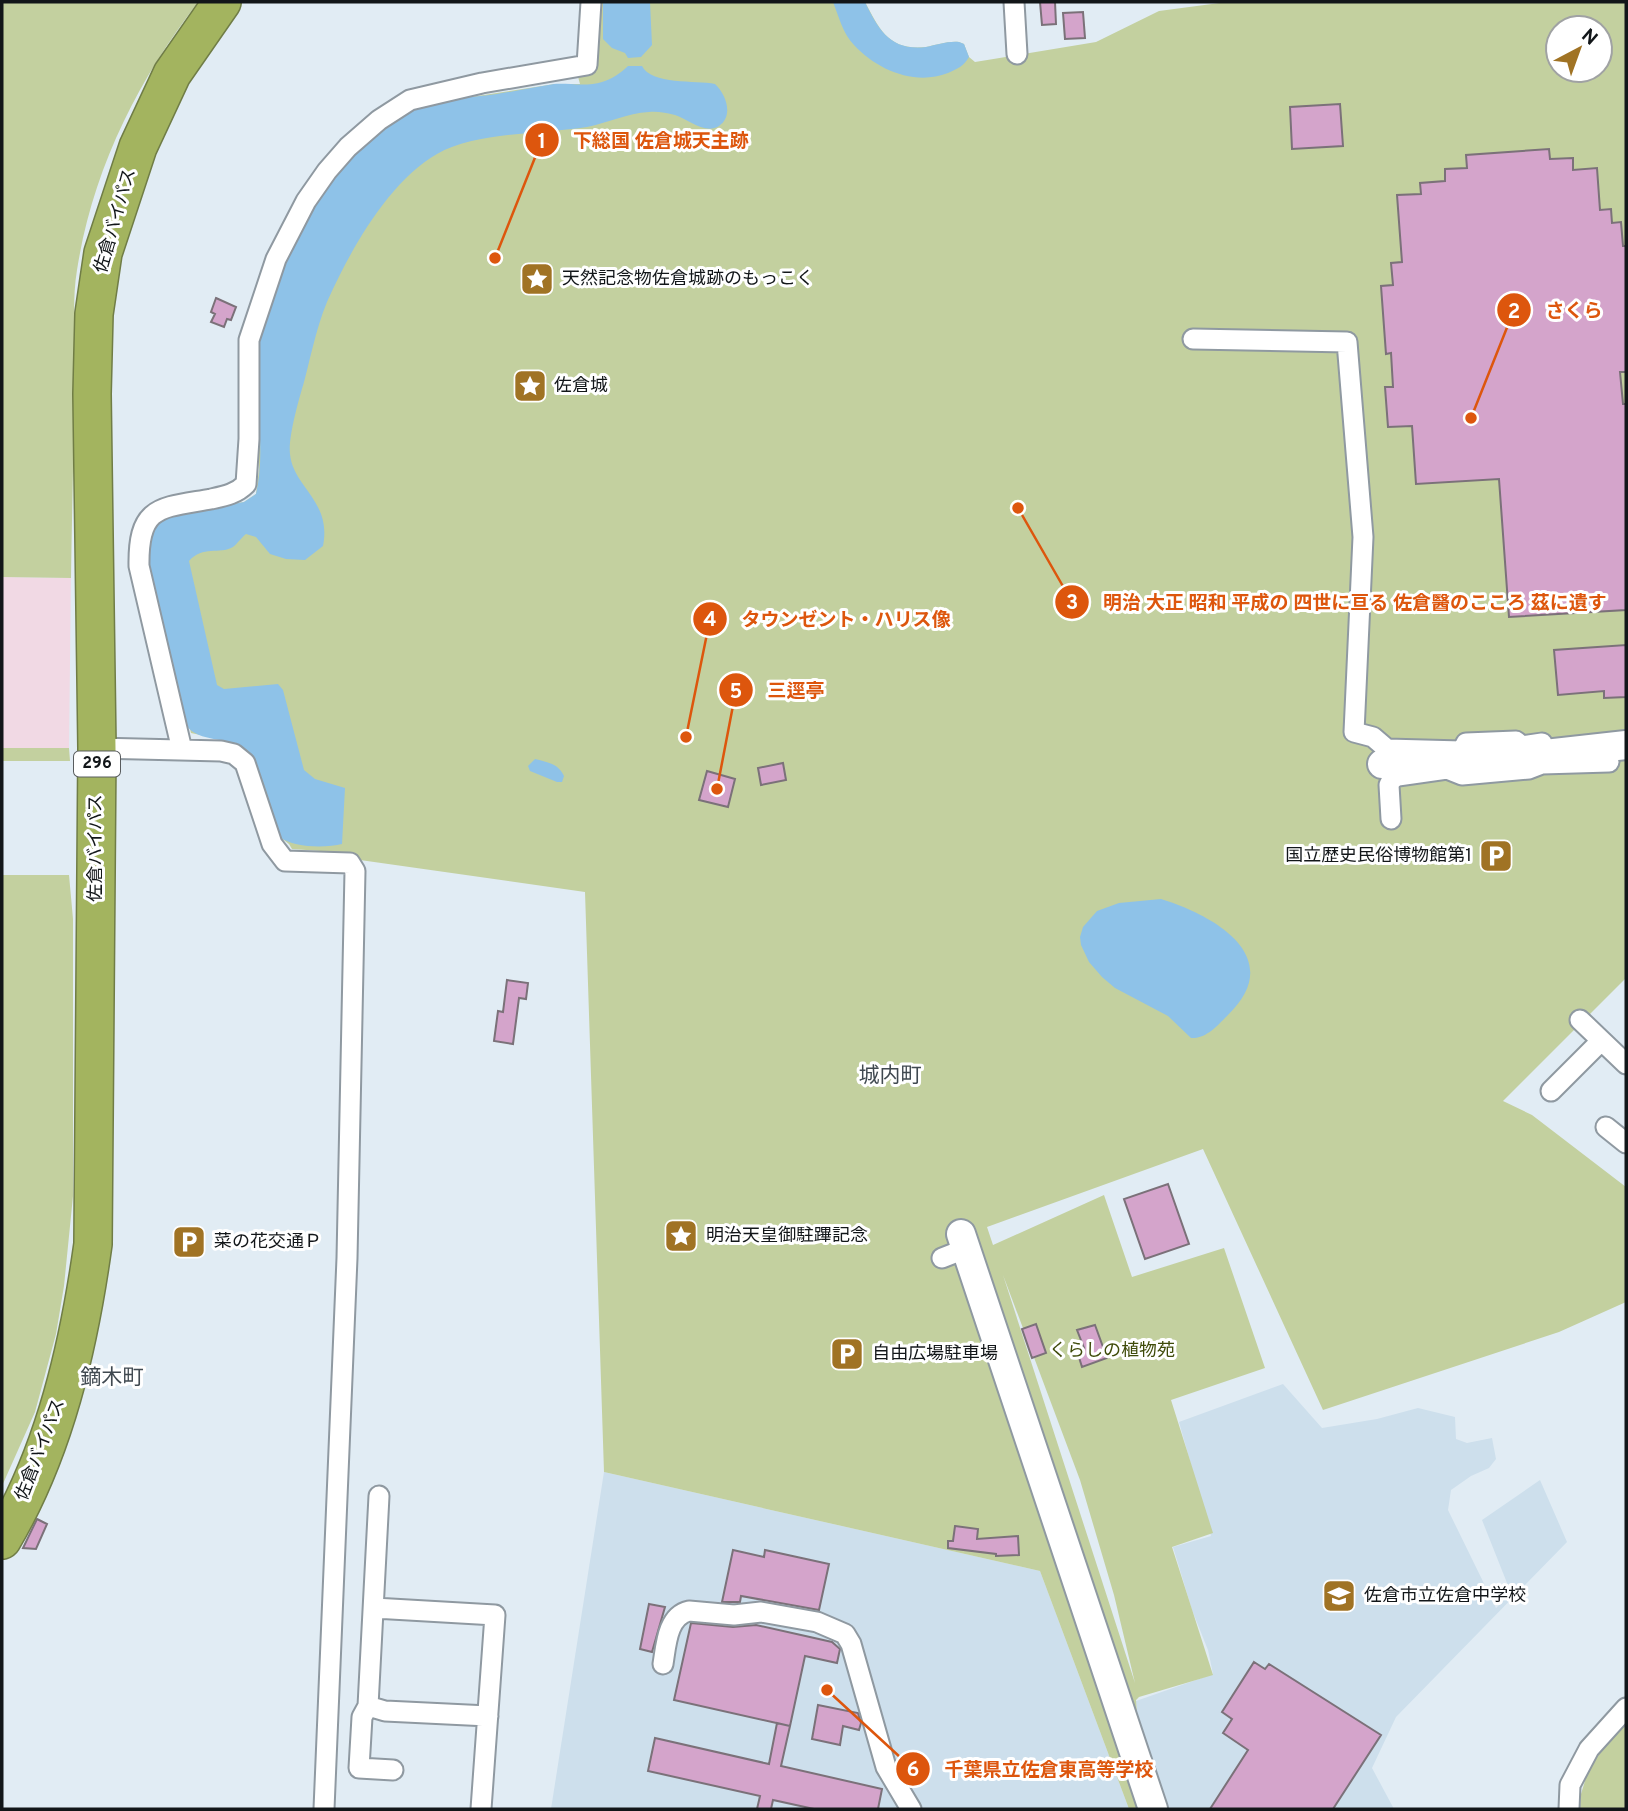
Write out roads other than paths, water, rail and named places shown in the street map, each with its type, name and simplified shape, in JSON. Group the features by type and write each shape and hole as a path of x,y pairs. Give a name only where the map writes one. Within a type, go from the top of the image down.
{"highway":[{"name":"佐倉バイパス","path":"2,1540 13,1522 54,1424 79,1331 93,1244 97,748 92,394 94,314 103,253 138,147 172,74 222,2"}],"street":[{"path":"182,750 139,566 138,543 149,518 161,508 227,496 239,491 246,484 250,439 249,340 261,297 290,230 327,171 348,147 379,120 410,100 587,65 591,2"},
{"path":"1014,2 1017,54"},
{"path":"1193,339 1347,342 1363,537 1354,732 1373,737 1387,749 1462,751 1466,743 1516,741 1522,746 1613,748"},
{"path":"97,748 221,751 234,754 245,763 272,844 285,861 349,863 355,871 347,1258 324,1809"},
{"path":"1382,764 1613,748"},
{"path":"1391,819 1389,785 1392,779 1398,776 1447,769 1462,775 1529,769 1613,748"},
{"path":"1580,1020 1626,1064"},
{"path":"1551,1091 1601,1041"},
{"path":"1606,1127 1626,1143"},
{"path":"956,1247 1054,1540 1153,1809"},
{"path":"379,1496 368,1706 362,1717 359,1768 393,1770"},
{"path":"374,1608 495,1615 481,1809"},
{"path":"663,1664 673,1623 683,1612 689,1611 734,1615 761,1612 817,1622 845,1634 851,1644 886,1767 911,1809"},
{"path":"368,1706 385,1710 488,1716"},
{"path":"1570,1809 1570,1785 1590,1749 1626,1708"}],"water":[{"path":"603,2 650,2 652,45 641,57 628,58 625,53 612,48 603,39"},
{"path":"833,2 865,2 881,30 904,46 926,47 959,42 964,44 969,57 957,69 935,77 923,78 897,73 874,62 850,41"},
{"path":"628,66 642,66 647,72 664,79 715,84 727,105 724,122 708,129 672,114 641,113 587,127 470,141 437,154 420,165 389,196 341,273 319,324 297,408 290,454 298,476 322,517 323,546 305,560 286,559 270,554 256,537 246,534 233,547 200,553 189,561 217,685 224,689 278,684 283,690 304,770 315,779 345,788 342,844 310,846 286,841 280,837 262,778 248,751 232,743 199,735 186,725 147,559 150,534 169,516 244,502 256,494 260,440 256,368 262,320 273,286 308,215 356,152 382,128 409,112 430,104 554,84 596,83 606,81"},
{"path":"535,759 559,769 564,776 562,782 530,771 528,766"},
{"path":"1161,899 1203,916 1222,928 1238,942 1247,958 1250,976 1244,995 1219,1024 1196,1038 1191,1038 1168,1016 1115,988 1089,962 1081,945 1083,927 1097,911 1119,903"}],"place":[{"name":"下総国 佐倉城天主跡","path":"495,258"},
{"name":"天然記念物佐倉城跡のもっこく","path":"537,279"},
{"name":"佐倉城","path":"530,386"},
{"name":"さくら","path":"1471,418"},
{"name":"明治 大正 昭和 平成の 四世に亘る 佐倉醫のこころ 茲に遺す","path":"1018,508"},
{"name":"タウンゼント・ハリス像","path":"686,737"},
{"name":"三逕亭","path":"717,789"},
{"name":"国立歴史民俗博物館第1","path":"1496,856"},
{"name":"明治天皇御駐蹕記念","path":"681,1236"},
{"name":"菜の花交通Ｐ","path":"189,1242"},
{"name":"自由広場駐車場","path":"847,1354"},
{"name":"佐倉市立佐倉中学校","path":"1339,1596"},
{"name":"千葉県立佐倉東高等学校","path":"827,1690"}],"district":[{"name":"城内町","path":"890,1076"},
{"name":"鏑木町","path":"112,1378"}],"park label":[{"name":"くらしの植物苑","path":"1112,1351"}]}
